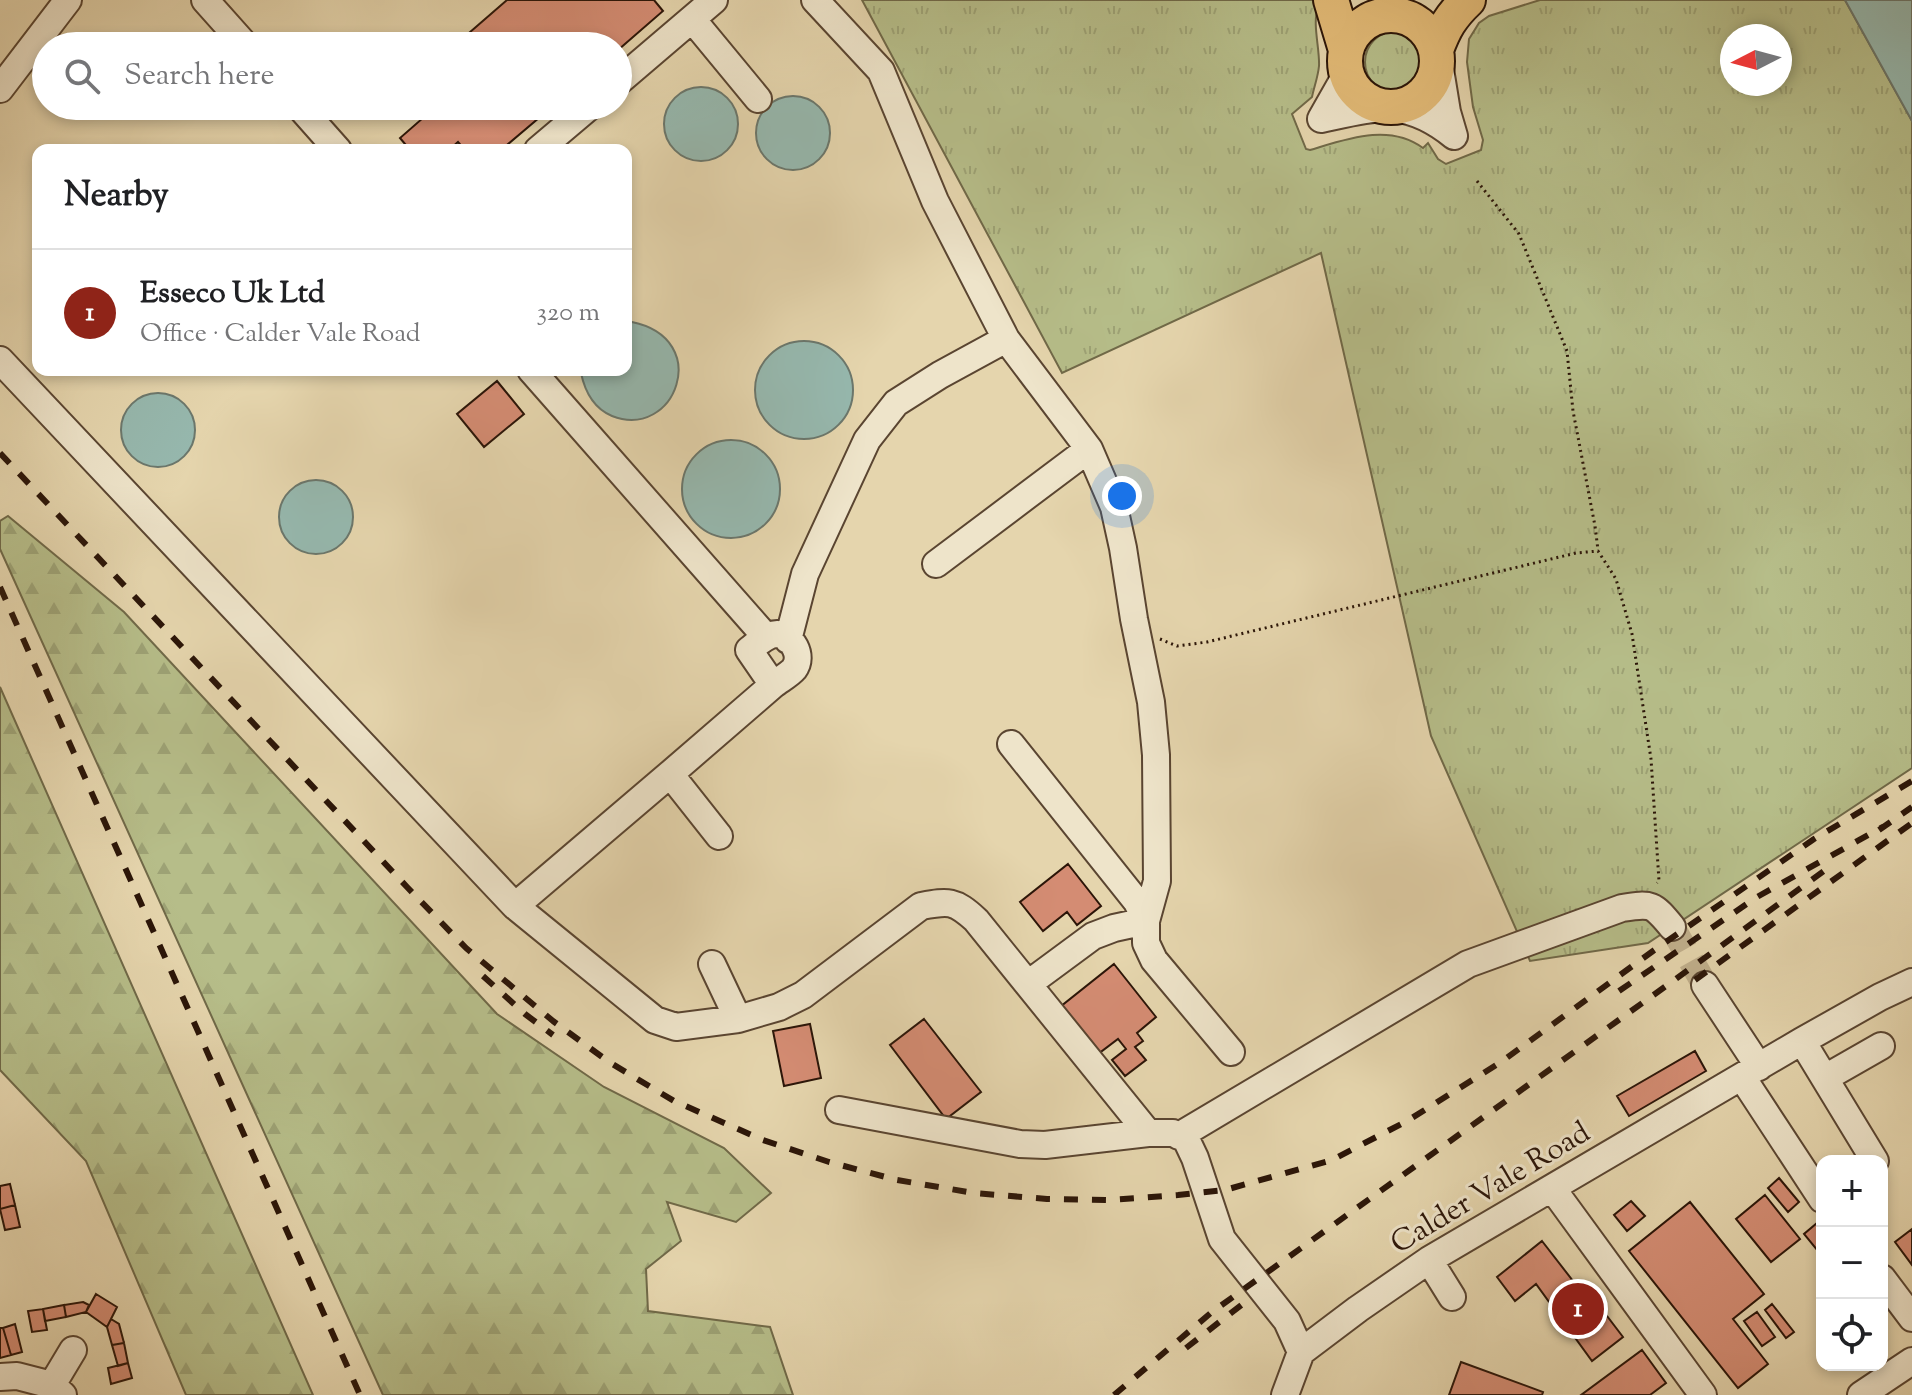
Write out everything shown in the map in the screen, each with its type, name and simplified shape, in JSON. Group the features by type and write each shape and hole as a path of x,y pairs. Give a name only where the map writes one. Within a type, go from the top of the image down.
{"main road":[{"path":"1331,0 1353,89 1364,99 1393,107 1420,97 1430,86 1445,27 1468,0"},
{"path":"1344,0 1386,16 1414,20 1426,30 1437,54"},
{"path":"1346,63 1347,45 1355,31 1367,20 1455,0"}],"street":[{"path":"44,32 68,0"},
{"path":"205,0 234,32"},
{"path":"632,70 714,0"},
{"path":"815,0 881,71 935,201 1006,339 1089,449 1114,507 1151,702 1156,755 1157,881 1146,921 1146,943 1154,960 1231,1052"},
{"path":"692,19 758,99"},
{"path":"0,89 32,47"},
{"path":"1346,63 1312,122 1355,111 1393,107 1434,121 1457,144 1447,112 1437,54"},
{"path":"311,120 333,144"},
{"path":"545,144 573,120"},
{"path":"773,685 749,650 777,638 867,440 896,403 1006,339"},
{"path":"0,360 515,906 655,1020 676,1027 738,1019 779,1007 803,995 921,906 942,902 960,906 976,920 1148,1133"},
{"path":"515,906 794,669 798,660 795,646 777,638 537,376"},
{"path":"936,564 1089,449"},
{"path":"1011,744 1137,902 1146,921"},
{"path":"670,774 719,836"},
{"path":"1179,1136 1468,964 1622,908 1646,904 1659,911 1672,927"},
{"path":"1028,984 1093,936 1146,921"},
{"path":"712,964 738,1019"},
{"name":"Calder Vale Road","path":"1301,1352 1429,1260 1802,1041 1912,982"},
{"path":"1705,985 1816,1188"},
{"path":"1802,1041 1871,1155"},
{"path":"1825,1078 1881,1046"},
{"path":"839,1110 1020,1144 1045,1145 1148,1133 1173,1133 1186,1139 1222,1239 1287,1321 1301,1352 1285,1395"},
{"path":"1552,1188 1703,1395"},
{"path":"1429,1260 1452,1297"},
{"path":"1888,1286 1912,1318"},
{"path":"0,1377 17,1376 58,1390 73,1350"},
{"path":"1861,1395 1909,1369"}],"path":[{"path":"1477,181 1519,234 1567,351 1573,411 1598,551 1616,579 1632,634 1651,759 1659,881 1646,904"},
{"path":"1135,625 1157,639 1177,646 1207,642 1576,553 1598,551"}],"green space":[{"path":"862,0 1315,0 1318,9 1318,74 1312,97 1292,114 1306,149 1368,136 1396,136 1423,148 1428,143 1438,159 1446,164 1481,150 1483,140 1473,107 1467,62 1469,39 1479,23 1489,16 1540,0 1845,0 1912,121 1912,768 1648,943 1530,961 1431,736 1321,253 1062,373"},
{"path":"1396,31 1418,40 1427,62 1418,84 1396,93 1374,84 1365,62 1374,40"},
{"path":"8,516 124,612 497,1014 604,1087 724,1148 771,1193 736,1222 667,1202 681,1241 646,1269 648,1311 770,1327 793,1395 383,1395 0,549 0,521"},
{"path":"0,687 313,1395 186,1395 86,1161 0,1070"}],"water":[{"path":"1845,0 1912,0 1912,121"},
{"path":"701,87 722,93 732,103 738,124 732,145 722,155 701,161 680,155 670,145 664,124 670,103 680,93"},
{"path":"793,96 814,102 824,112 830,133 824,154 814,164 793,170 772,164 762,154 756,133 762,112 772,102"},
{"path":"632,322 657,332 672,347 678,366 676,385 668,402 653,414 634,420 612,416 595,404 582,376 632,376"},
{"path":"804,341 823,345 838,356 849,371 853,390 849,409 838,424 823,435 804,439 785,435 770,424 759,409 755,390 759,371 770,356 785,345"},
{"path":"158,393 179,399 189,409 195,430 189,451 179,461 158,467 137,461 127,451 121,430 127,409 137,399"},
{"path":"731,440 750,444 765,455 776,470 780,489 776,508 765,523 750,534 731,538 712,534 697,523 686,508 682,489 686,470 697,455 712,444"},
{"path":"316,480 337,486 347,496 353,517 347,538 337,548 316,554 295,548 285,538 279,517 285,496 295,486"}],"building":[{"path":"507,0 654,0 663,11 632,38 632,32 470,32"},
{"path":"421,120 536,120 508,144 405,144 400,138"},
{"path":"497,381 524,414 484,447 457,414"},
{"path":"1068,864 1101,906 1077,925 1067,912 1043,931 1020,902"},
{"path":"1114,964 1156,1017 1137,1033 1143,1041 1135,1047 1146,1060 1125,1076 1112,1060 1126,1049 1118,1039 1098,1054 1060,1007"},
{"path":"924,1019 981,1092 946,1119 890,1045"},
{"path":"810,1024 821,1078 784,1086 773,1031"},
{"path":"1695,1051 1706,1071 1629,1116 1617,1096"},
{"path":"1779,1178 1799,1202 1788,1212 1768,1188"},
{"path":"10,1184 15,1205 0,1209 0,1186"},
{"path":"1765,1195 1800,1239 1771,1262 1736,1219"},
{"path":"1631,1201 1645,1216 1627,1231 1614,1215"},
{"path":"1690,1202 1764,1294 1733,1319 1768,1364 1738,1388 1629,1251"},
{"path":"15,1205 20,1227 5,1230 0,1209"},
{"path":"1816,1224 1816,1249 1804,1234"},
{"path":"1912,1229 1912,1265 1895,1242"},
{"path":"1542,1241 1587,1299 1591,1295 1623,1337 1592,1361 1536,1284 1515,1301 1497,1277"},
{"path":"96,1294 117,1307 107,1327 86,1312"},
{"path":"83,1302 89,1305 86,1312 66,1317 64,1305"},
{"path":"1772,1304 1794,1332 1786,1338 1765,1310"},
{"path":"64,1305 66,1317 45,1321 43,1309"},
{"path":"43,1309 47,1330 32,1332 28,1311"},
{"path":"1757,1312 1775,1337 1762,1346 1744,1321"},
{"path":"111,1319 119,1324 124,1343 112,1345 107,1327"},
{"path":"15,1324 22,1352 11,1355 3,1328"},
{"path":"0,1328 3,1328 11,1355 0,1358"},
{"path":"124,1343 128,1363 118,1366 112,1345"},
{"path":"1642,1350 1666,1383 1650,1395 1581,1395"},
{"path":"1461,1362 1543,1392 1542,1395 1449,1395"},
{"path":"128,1363 132,1378 111,1384 108,1368"}],"tunnel":[{"path":"1672,927 1705,985"}],"railway":[{"path":"0,453 466,948 553,1021 609,1062 674,1101 763,1140 897,1180 974,1193 1108,1200 1225,1190 1332,1160 1407,1121 1501,1062 1814,839 1912,781"},
{"path":"0,587 360,1395"},
{"path":"1879,830 1912,807"},
{"path":"1695,980 1912,823"},
{"path":"1619,991 1757,897 1888,824"},
{"path":"1114,1395 1212,1312 1828,868"},
{"path":"483,976 553,1035"},
{"path":"1186,1348 1249,1299"}],"place":[{"name":"Esseco Uk Ltd","path":"1578,1309"}]}
